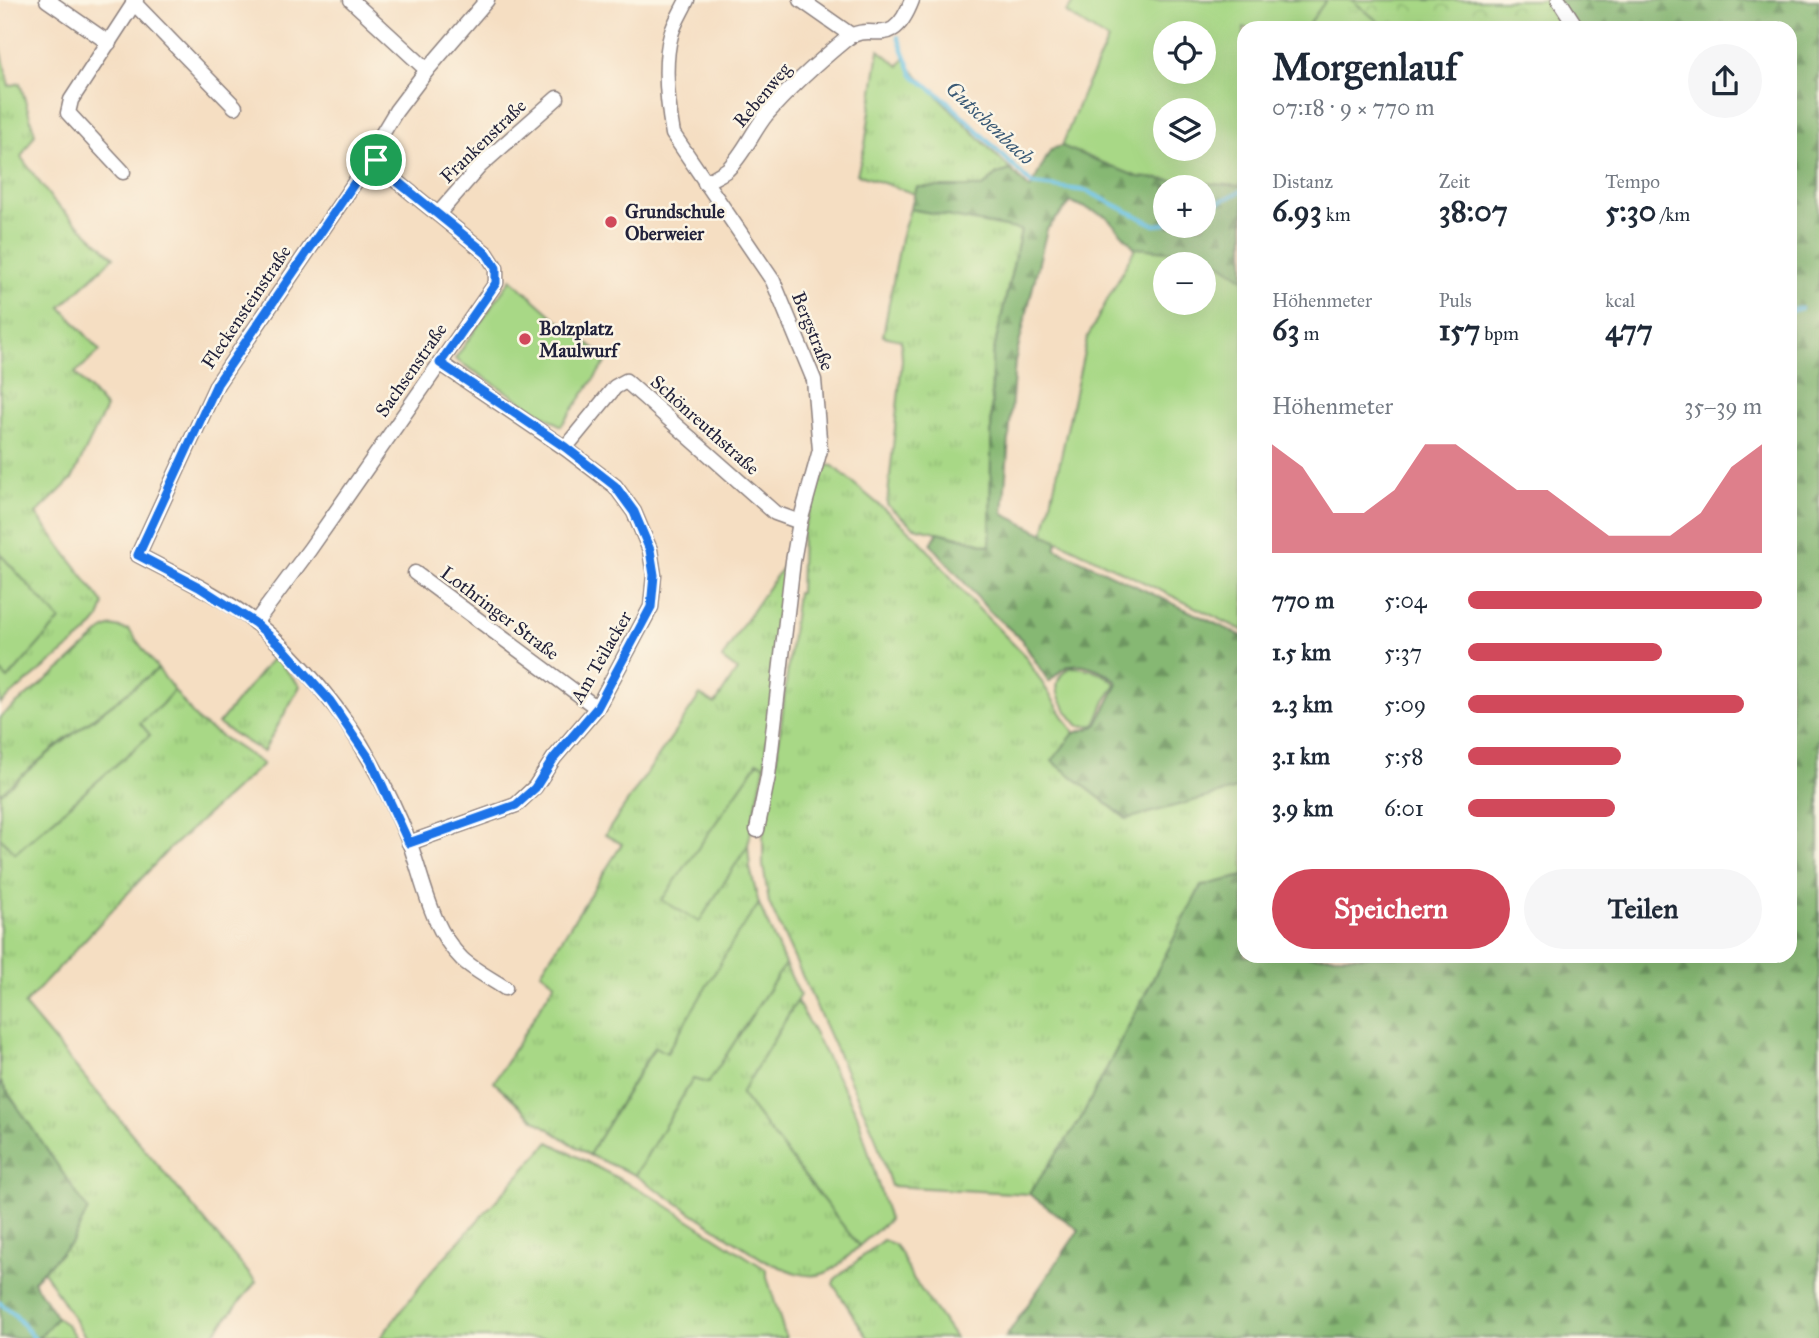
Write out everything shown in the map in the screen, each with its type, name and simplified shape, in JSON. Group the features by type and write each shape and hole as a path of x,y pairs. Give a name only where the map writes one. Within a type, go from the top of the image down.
{"street":[{"path":"47,0 108,43"},
{"path":"351,0 427,70"},
{"name":"Fleckensteinstraße","path":"255,623 199,587 138,555 217,384 364,169 376,160 375,146 396,111 486,0"},
{"name":"Bergstraße","path":"687,0 671,34 668,53 669,108 673,134 773,281 814,380 820,450 800,522 768,776 757,830"},
{"path":"802,0 851,35 888,32 898,27 912,0"},
{"path":"1559,0 1572,21"},
{"path":"123,172 68,113 71,100 134,1 235,107"},
{"name":"Rebenweg","path":"705,183 729,169 764,118 802,76 851,35"},
{"name":"Frankenstraße","path":"438,214 480,166 557,98"},
{"name":"Sachsenstraße","path":"255,623 496,283 496,268 487,254 388,174 376,160"},
{"name":"Am Teilacker","path":"409,843 516,805 535,788 554,758 597,708 651,607 654,575 650,550 634,512 615,486 565,447 440,363"},
{"name":"Schönreuthstraße","path":"565,447 615,387 626,381 775,513 800,522"},
{"name":"Lothringer Straße","path":"415,573 597,708"},
{"path":"255,623 282,647 330,701 371,761 409,843 429,904 452,947 463,960 506,988"}],"green space":[{"path":"1075,0 1326,0 1311,21 1237,21 1237,186 1216,184 1216,175 1138,177 1062,146 1108,40 1066,13"},
{"path":"1326,0 1352,0 1378,21 1311,21"},
{"path":"1352,0 1546,0 1560,21 1378,21"},
{"path":"1546,0 1819,0 1819,1338 1005,1338 1079,1230 1029,1194 1080,1120 1201,886 1237,878 1237,963 1797,963 1797,21 1560,21"},
{"path":"0,44 9,86 20,83 35,134 21,157 54,202 114,257 61,307 100,351 75,373 106,408 72,479 36,514 104,604 99,619 88,632 0,704"},
{"path":"879,50 899,66 904,58 915,73 1011,170 997,174 983,187 917,187 915,194 857,174 865,145"},
{"path":"1062,146 1138,177 1153,178 1153,238 1216,238 1216,184 1237,186 1237,274 1216,261 1216,252 1135,248 1106,216 1071,202 1047,229 1015,361 1003,514 1058,541 1055,548 1237,634 1237,789 1127,819 1052,761 1074,733 1096,726 1118,684 1104,672 1078,665 1065,668 1049,682 1021,639 989,611 931,544 938,532 990,546 992,359 1021,230 910,209 917,187 983,187 997,174 1011,170 1030,189 1051,149"},
{"path":"910,209 1021,230 992,359 990,547 969,539 914,527 887,505 902,360 901,340 883,336 901,238"},
{"path":"1135,248 1176,252 1153,252 1153,315 1216,315 1216,261 1237,274 1237,628 1044,534 1087,338"},
{"name":"Bolzplatz Maulwurf","path":"511,279 608,359 561,426 455,359"},
{"path":"825,465 833,466 917,537 969,599 1025,656 1074,733 1053,761 1126,819 1237,789 1237,878 1201,886 1080,1120 1029,1194 891,1186 874,1133 769,903 763,865 763,835 774,781 797,593 800,593 802,533"},
{"path":"0,554 60,620 8,679 0,671"},
{"path":"788,559 765,765 757,762 699,921 748,845 750,868 759,904 666,1053 654,1047 589,1155 535,1120 494,1082 555,983 541,972 622,844 605,835 700,695 715,704 737,670 722,659"},
{"path":"111,626 129,630 158,669 54,748 0,794 0,717"},
{"path":"274,656 300,686 263,752 218,724"},
{"path":"1072,667 1096,672 1108,677 1116,685 1105,701 1095,725 1079,726 1062,703 1057,687 1063,673"},
{"path":"158,669 174,690 140,723 150,735 15,853 0,837 0,794"},
{"path":"174,690 198,721 263,764 167,851 24,1005 256,1282 210,1338 86,1338 43,1271 72,1242 87,1210 0,1081 0,837 15,853 150,735 139,724"},
{"path":"758,762 765,765 748,845 699,922 662,900"},
{"path":"759,904 785,964 708,1083 693,1079 635,1175 589,1155 655,1047 667,1053 737,935"},
{"path":"785,964 800,995 741,1094 859,1246 832,1269 815,1275 791,1271 762,1259 635,1175 693,1079 708,1083"},
{"path":"797,1001 857,1114 889,1220 859,1246 741,1094"},
{"path":"0,1081 88,1210 72,1242 33,1281 57,1318 38,1338 0,1338"},
{"path":"549,1142 652,1196 767,1270 786,1338 380,1338 431,1272"},
{"path":"883,1240 894,1244 910,1274 955,1338 868,1338 833,1284 835,1279"},
{"path":"57,1318 67,1325 76,1338 38,1338"}],"waterway":[{"name":"Gutschenbach","path":"898,37 913,75 945,99 1032,184 1087,191 1153,224"},
{"name":"Gutschenbach","path":"1216,203 1237,193"},
{"name":"Gutschenbach","path":"1797,309 1801,308"},
{"path":"0,1303 14,1314 34,1338"}],"place":[{"name":"Grundschule Oberweier","path":"611,222"},
{"name":"Bolzplatz Maulwurf","path":"525,339"}],"route":[{"path":"376,160 388,174 487,254 496,268 496,283 440,363 565,447 615,486 634,512 650,550 654,575 651,607 639,634 597,708 554,758 535,788 516,805 409,843 371,761 330,701 282,647 255,623 199,587 138,555 217,384 364,169 376,160"}]}
